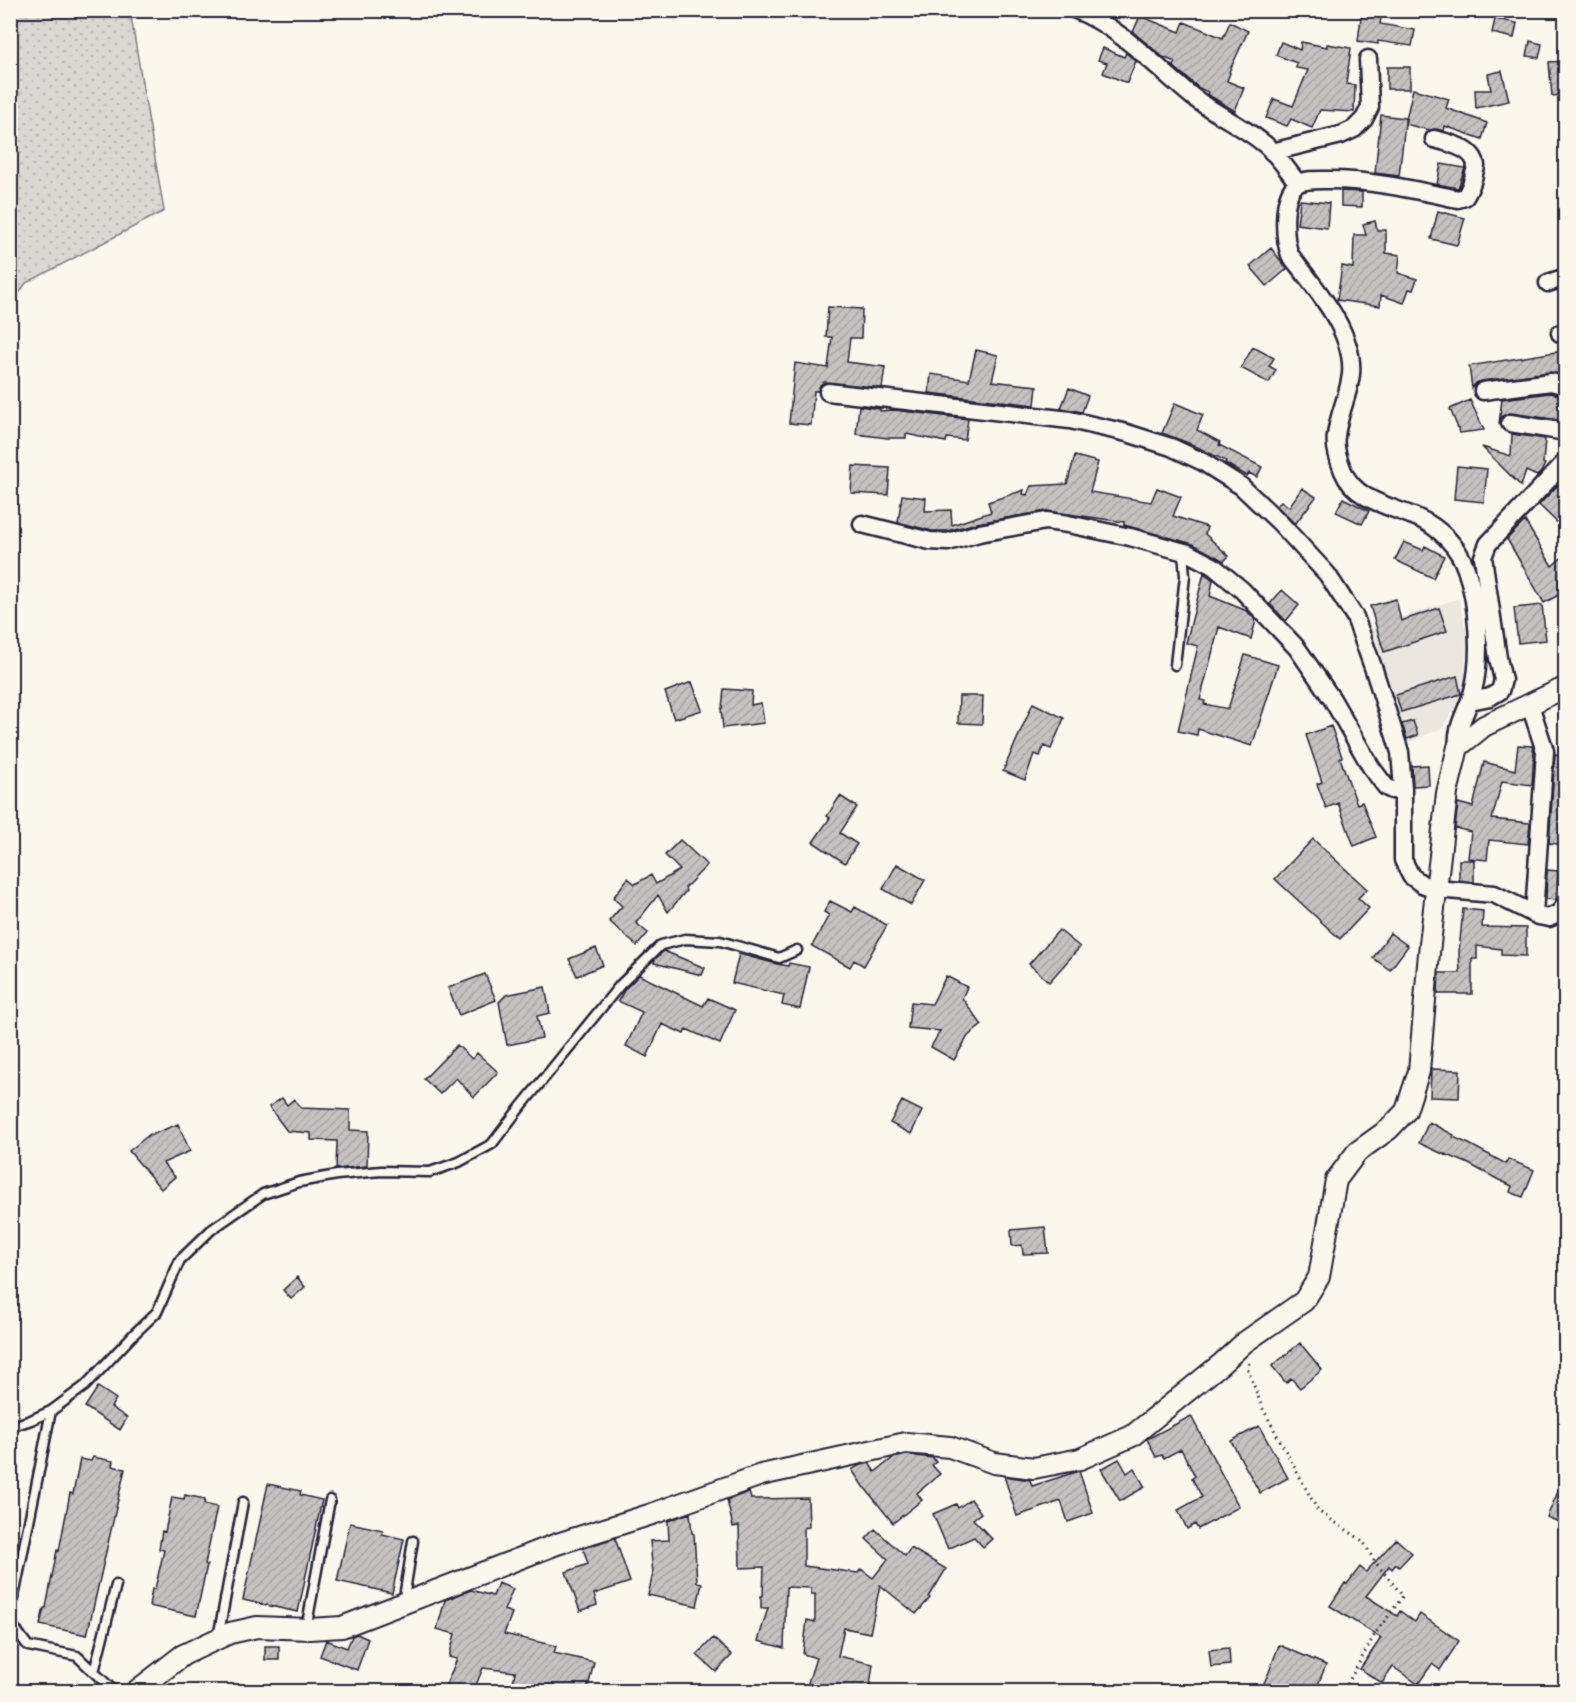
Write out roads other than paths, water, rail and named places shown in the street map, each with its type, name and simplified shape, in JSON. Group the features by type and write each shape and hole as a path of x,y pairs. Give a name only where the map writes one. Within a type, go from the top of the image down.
{"street":[{"path":"1076,10 1105,26 1154,62 1203,104 1264,143 1298,183"},
{"path":"1272,152 1341,135 1354,129 1364,119 1370,107 1368,59"},
{"path":"135,1692 183,1655 230,1633 257,1627 306,1629 342,1627 557,1544 652,1514 761,1475 906,1443 950,1447 994,1463 1034,1468 1080,1459 1132,1436 1245,1342 1304,1301 1320,1277 1336,1180 1357,1152 1389,1129 1406,1111 1419,1071 1447,793 1458,747 1460,726 1470,701 1478,666 1473,597 1466,567 1441,532 1420,518 1365,497 1352,486 1344,473 1335,437 1351,372 1347,344 1338,321 1290,255 1286,244 1286,217 1289,192 1298,183 1315,180 1352,180 1394,185 1458,199 1466,197 1471,188 1476,164 1473,158 1454,144 1434,139"},
{"path":"1548,284 1566,277"},
{"path":"1483,392 1551,382 1566,386"},
{"path":"828,392 1070,420 1127,433 1171,447 1203,462 1240,486 1280,523 1327,574 1355,617 1400,752 1403,789 1402,860 1411,876 1422,884 1436,889 1494,894 1534,914 1549,918 1559,913 1566,904"},
{"path":"1510,423 1566,432"},
{"path":"1470,701 1490,697 1500,691 1503,680 1483,557 1488,544 1562,472"},
{"path":"862,524 930,541 948,542 979,533 1046,521 1130,537 1183,552 1213,566 1242,590 1296,648 1332,699 1371,767 1386,787 1392,790 1403,789"},
{"path":"1458,747 1484,726 1566,687"},
{"path":"1530,705 1545,751 1534,914"}],"lane":[{"path":"1175,664 1185,576 1183,552"},
{"path":"10,1427 51,1411 85,1386 157,1312 180,1260 211,1230 263,1194 298,1182 337,1175 381,1171 430,1172 459,1162 492,1144 620,985 661,945 685,939 720,941 779,958 798,950"},
{"path":"10,1617 51,1411"},
{"path":"306,1629 330,1500"},
{"path":"218,1638 243,1502"},
{"path":"403,1604 413,1541"},
{"path":"94,1672 116,1585"},
{"path":"10,1622 28,1646 77,1656 115,1692"}]}
